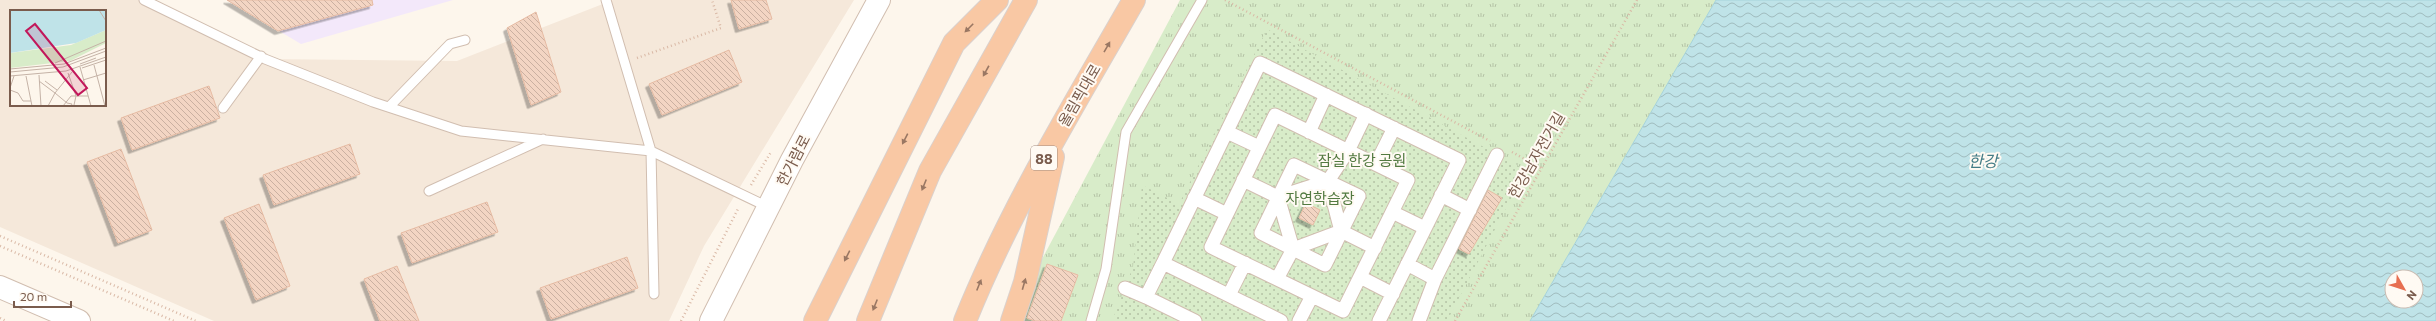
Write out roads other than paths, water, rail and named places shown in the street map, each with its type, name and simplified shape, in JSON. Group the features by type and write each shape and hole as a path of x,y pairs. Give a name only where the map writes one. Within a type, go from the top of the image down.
{"highway":[{"path":"816,321 954,43 997,0"},
{"path":"868,321 930,171 1026,0"},
{"name":"올림픽대로","path":"964,321 989,261 1059,130 1134,0"},
{"path":"1012,321 1025,282 1059,130"}],"street":[{"name":"한가람로","path":"711,321 769,207 879,0"},
{"path":"1146,297 1260,63 1458,160 1379,321"},
{"path":"1308,132 1326,95"},
{"path":"1243,180 1278,197 1328,181 1348,151 1366,114"},
{"path":"1275,115 1408,180 1343,311 1211,247 1259,147 1275,115"},
{"path":"1376,164 1394,128"},
{"path":"1227,132 1259,147"},
{"path":"1420,321 1435,279 1470,210 1502,152"},
{"path":"1294,165 1328,181 1358,196 1325,265 1260,233 1294,165"},
{"path":"1328,181 1341,231 1374,248"},
{"path":"1441,195 1470,210"},
{"path":"1278,197 1293,250"},
{"path":"1194,198 1227,214"},
{"path":"1392,212 1425,228"},
{"path":"1277,279 1293,250 1341,231"},
{"path":"1163,263 1229,296 1259,316 1281,321"},
{"path":"1229,296 1245,263"},
{"path":"1407,264 1435,279"},
{"path":"1360,277 1393,294"},
{"path":"0,287 78,321"},
{"path":"1125,288 1195,321"},
{"path":"1299,321 1312,296"}],"lane":[{"path":"144,0 261,56 389,108 461,131 544,138 651,151 769,207"},
{"path":"606,0 651,151 654,294"},
{"path":"1091,321 1106,270 1126,132 1202,0"},
{"path":"389,108 450,44 465,40"},
{"path":"223,108 261,56"},
{"path":"429,191 544,138"}],"water":[{"name":"한강","path":"1716,0 2436,0 2436,321 1530,321"}],"park label":[{"name":"잠실 한강 공원","path":"1362,160"},
{"name":"자연학습장","path":"1320,198"}]}
